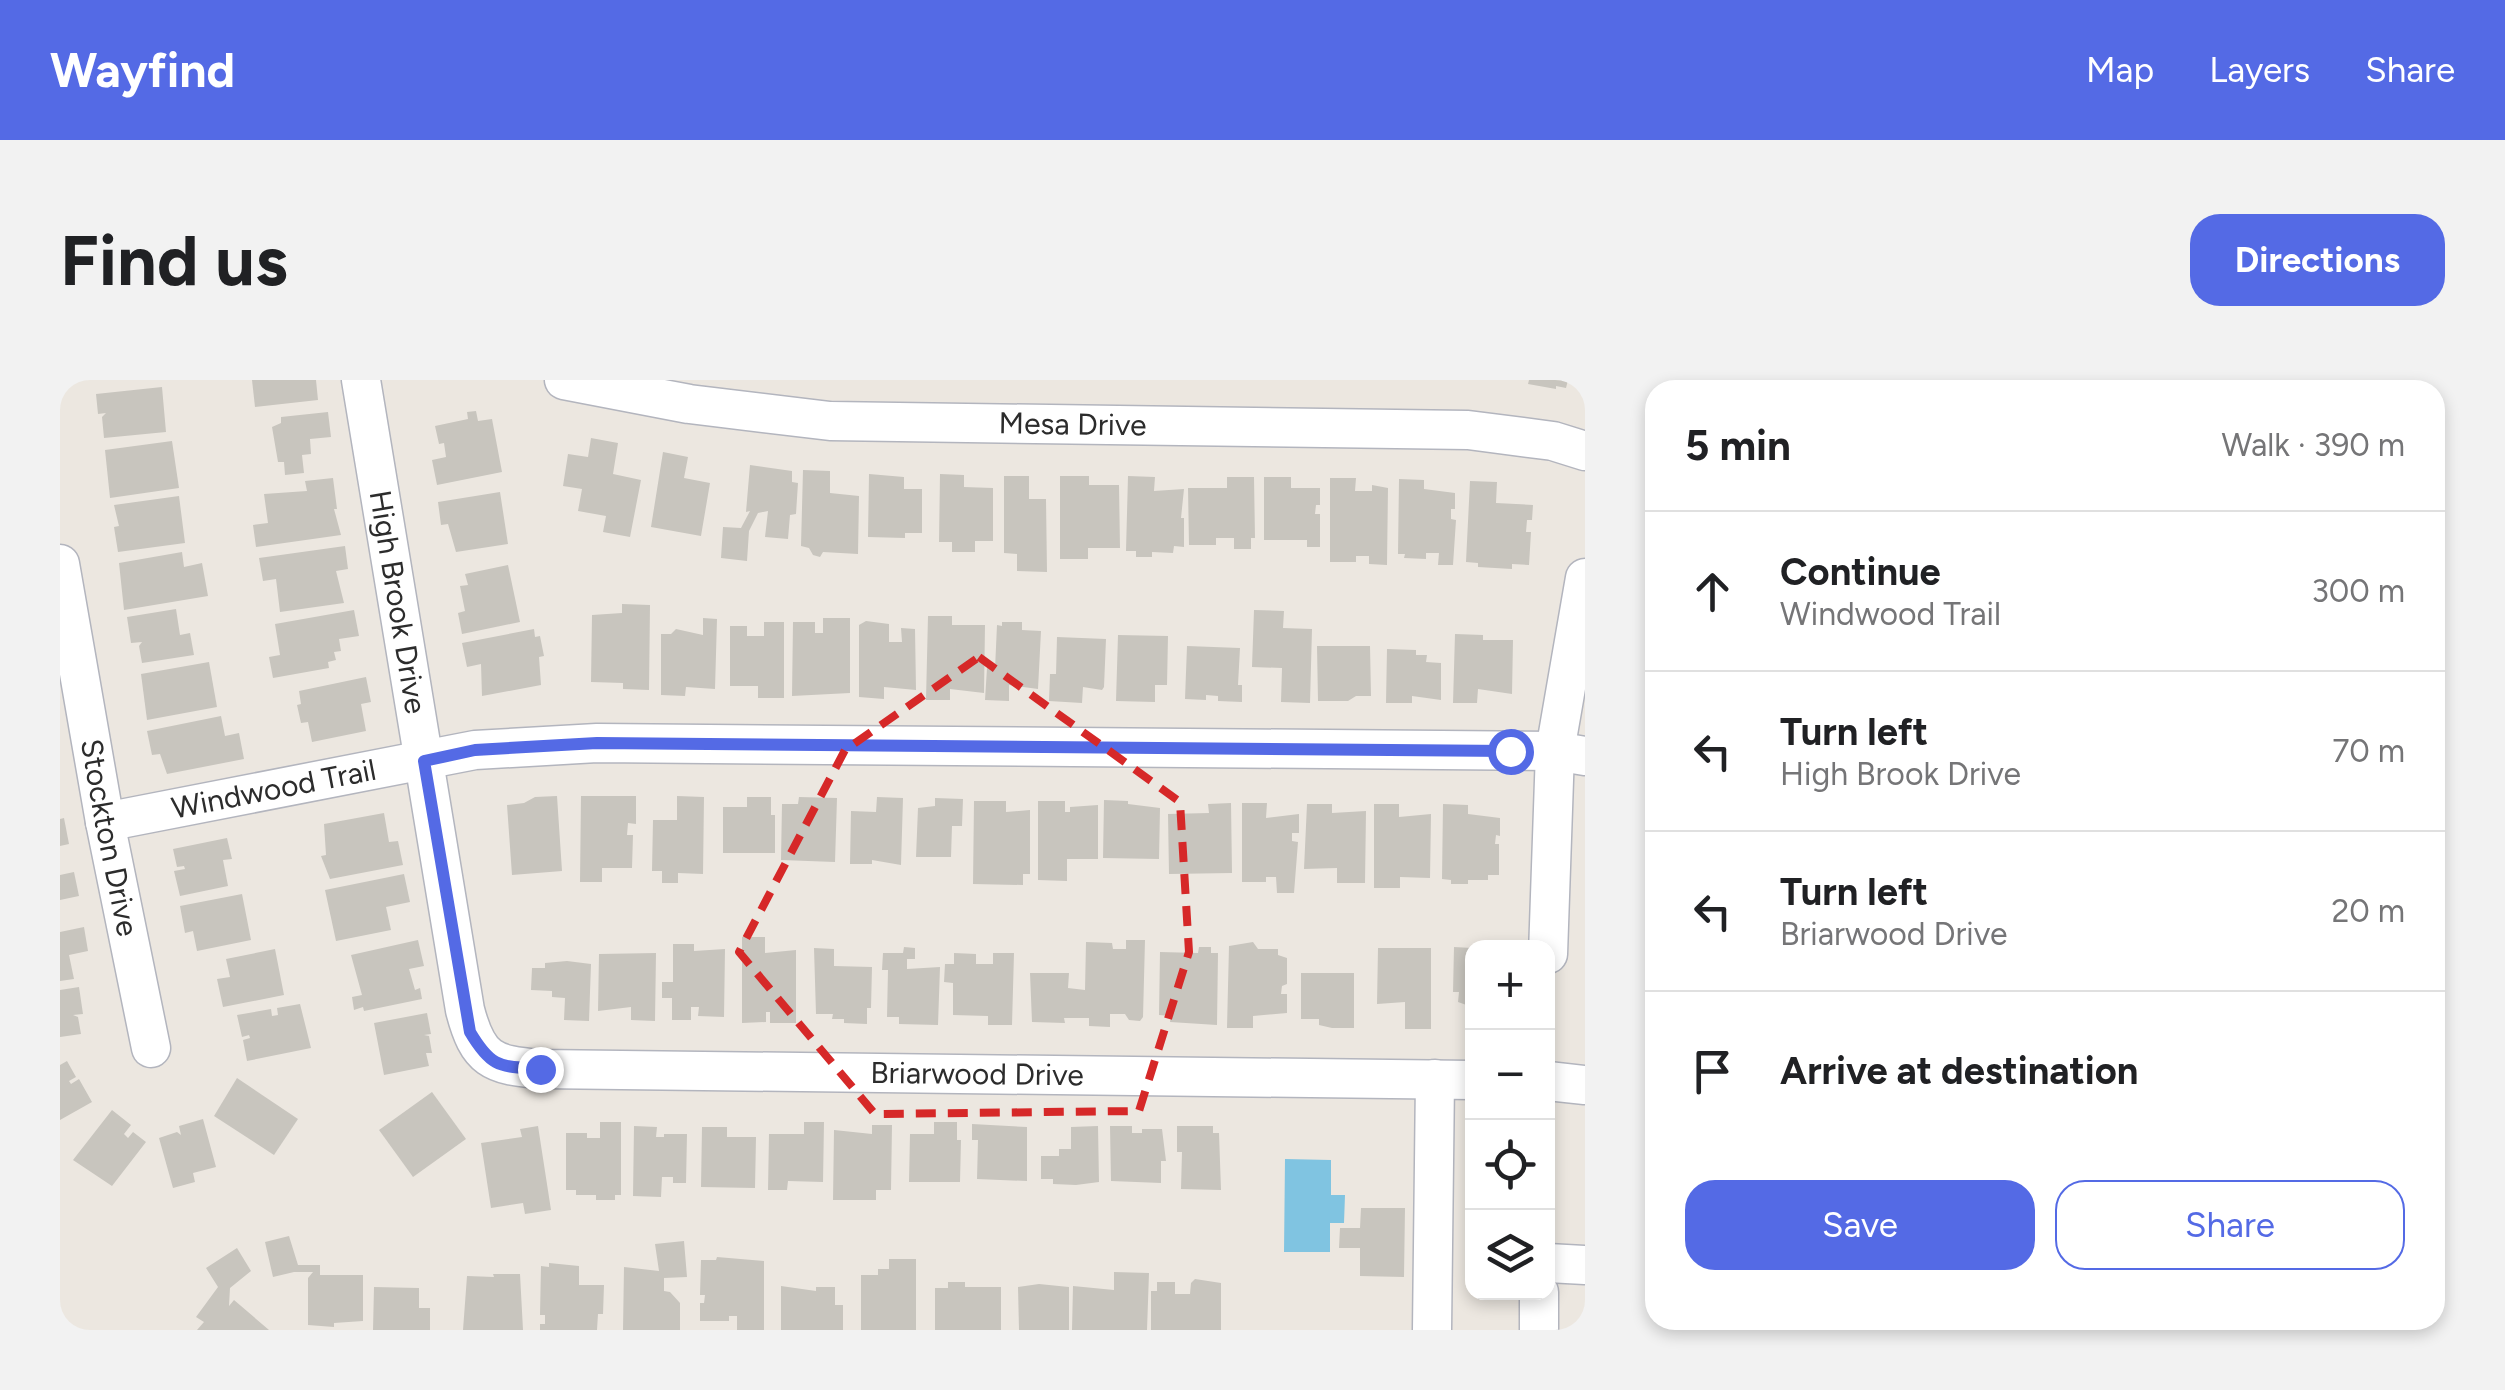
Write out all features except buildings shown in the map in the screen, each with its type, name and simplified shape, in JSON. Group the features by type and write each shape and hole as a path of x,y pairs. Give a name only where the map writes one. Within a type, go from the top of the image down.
{"street":[{"name":"High Brook Drive","path":"361,380 465,1010 470,1032 484,1056"},
{"name":"Mesa Drive","path":"564,380 690,404 830,421 1468,430 1553,441 1585,452"},
{"name":"Stockton Drive","path":"60,564 105,822 151,1048"},
{"path":"1550,940 1585,578"},
{"name":"Windwood Trail","path":"105,822 475,750 597,743 1570,754"},
{"name":"Briarwood Drive","path":"484,1056 503,1066 540,1069 1465,1080"},
{"path":"1432,1330 1435,1080"},
{"path":"1555,1082 1585,1086"},
{"path":"1555,1263 1585,1264"},
{"path":"1538,1330 1540,1300"}],"highlighted area":[{"path":"979,657 1180,802 1189,952 1139,1111 875,1114 739,952 845,750"}],"water":[{"path":"1285,1159 1331,1160 1331,1195 1345,1195 1344,1223 1330,1223 1330,1252 1284,1252"}],"route":[{"path":"540,1069 503,1066 484,1056 470,1032 424,761 475,750 597,743 1510,751"}]}
